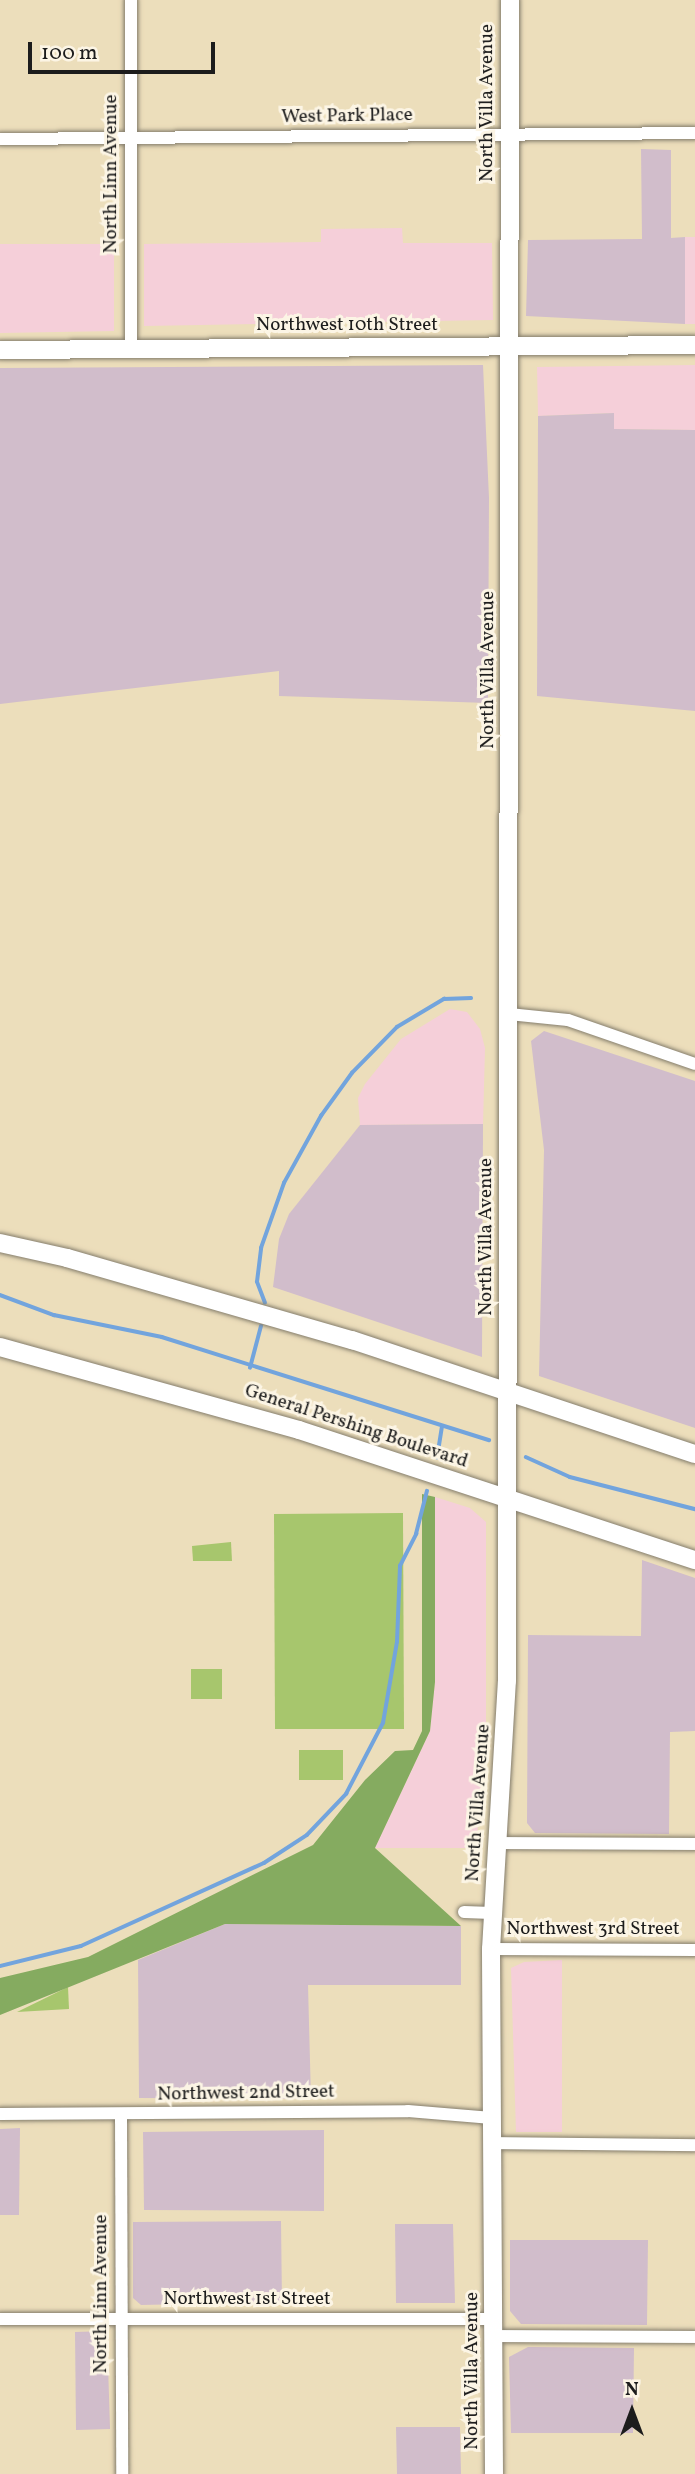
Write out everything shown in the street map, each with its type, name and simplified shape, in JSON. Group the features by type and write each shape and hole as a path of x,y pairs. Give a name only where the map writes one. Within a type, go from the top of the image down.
{"main road":[{"name":"North Villa Avenue","path":"494,2474 491,1949 506,1749 510,0"},
{"name":"Northwest 10th Street","path":"0,350 695,345"},
{"path":"0,1244 67,1258 294,1323 695,1454"},
{"name":"General Pershing Boulevard","path":"0,1347 286,1426 695,1560"}],"street":[{"name":"North Linn Avenue","path":"131,0 131,349"},
{"name":"West Park Place","path":"0,139 695,133"},
{"path":"509,1014 568,1020 695,1064"},
{"path":"498,1843 695,1844"},
{"name":"Northwest 3rd Street","path":"464,1912 492,1913"},
{"name":"Northwest 3rd Street","path":"491,1949 695,1950"},
{"name":"Northwest 2nd Street","path":"0,2114 408,2111 492,2118"},
{"name":"North Linn Avenue","path":"121,2114 122,2474"},
{"path":"492,2143 695,2145"},
{"name":"Northwest 1st Street","path":"0,2319 122,2319 494,2328 695,2337"}],"shaded area":[{"path":"641,149 671,150 671,238 685,237 685,324 526,316 528,240 642,239"},
{"path":"402,228 403,243 492,243 493,320 144,326 144,244 321,242 321,229"},
{"path":"685,237 695,237 695,324 685,324"},
{"path":"0,244 114,244 114,331 0,333"},
{"path":"483,365 489,498 488,703 279,696 279,671 0,704 0,368"},
{"path":"695,365 695,430 614,429 613,413 538,416 537,367"},
{"path":"614,413 614,429 695,430 695,711 537,696 538,416"},
{"path":"450,1009 467,1012 480,1029 485,1048 483,1124 360,1125 358,1098 365,1084 401,1039"},
{"path":"544,1031 695,1081 695,1428 539,1376 544,1150 531,1041"},
{"path":"483,1124 482,1357 273,1287 279,1239 289,1214 360,1125"},
{"path":"435,1497 470,1508 486,1522 486,1730 476,1848 375,1848 430,1731 435,1682"},
{"path":"642,1560 695,1578 695,1731 670,1732 669,1834 535,1833 527,1823 528,1635 641,1636"},
{"path":"225,1924 461,1926 461,1985 308,1985 311,2099 139,2098 138,1960"},
{"path":"562,1960 562,2132 516,2132 511,1968 524,1962"},
{"path":"20,2128 19,2215 0,2215 0,2129"},
{"path":"324,2130 324,2211 144,2210 143,2132"},
{"path":"281,2221 282,2302 141,2305 133,2298 133,2222"},
{"path":"395,2224 453,2224 455,2303 396,2303"},
{"path":"510,2240 648,2240 647,2325 521,2324 510,2311"},
{"path":"107,2331 110,2429 76,2430 75,2332"},
{"path":"528,2347 634,2348 633,2433 511,2433 509,2357"},
{"path":"396,2427 460,2427 461,2474 397,2474"}],"green space":[{"path":"422,1494 435,1497 435,1682 430,1731 375,1848 461,1926 225,1924 0,2015 0,1978 88,1957 313,1845 365,1780 395,1751 413,1750 422,1731"},
{"path":"403,1513 404,1729 275,1729 274,1514"},
{"path":"231,1542 232,1561 193,1561 192,1546"},
{"path":"191,1669 222,1669 222,1699 191,1699"},
{"path":"299,1750 343,1750 343,1780 299,1780"},
{"path":"68,1987 69,2009 17,2012"}],"waterway":[{"path":"265,1303 257,1282 261,1248 284,1183 321,1116 352,1073 397,1027 444,999 471,998"},
{"path":"0,1295 54,1315 162,1337 489,1440"},
{"path":"250,1368 261,1326"},
{"path":"437,1458 442,1428"},
{"path":"526,1457 570,1477 695,1509"},
{"path":"0,1966 81,1946 264,1863 307,1835 346,1794 383,1723 397,1642 400,1566 416,1534 427,1491"}]}
